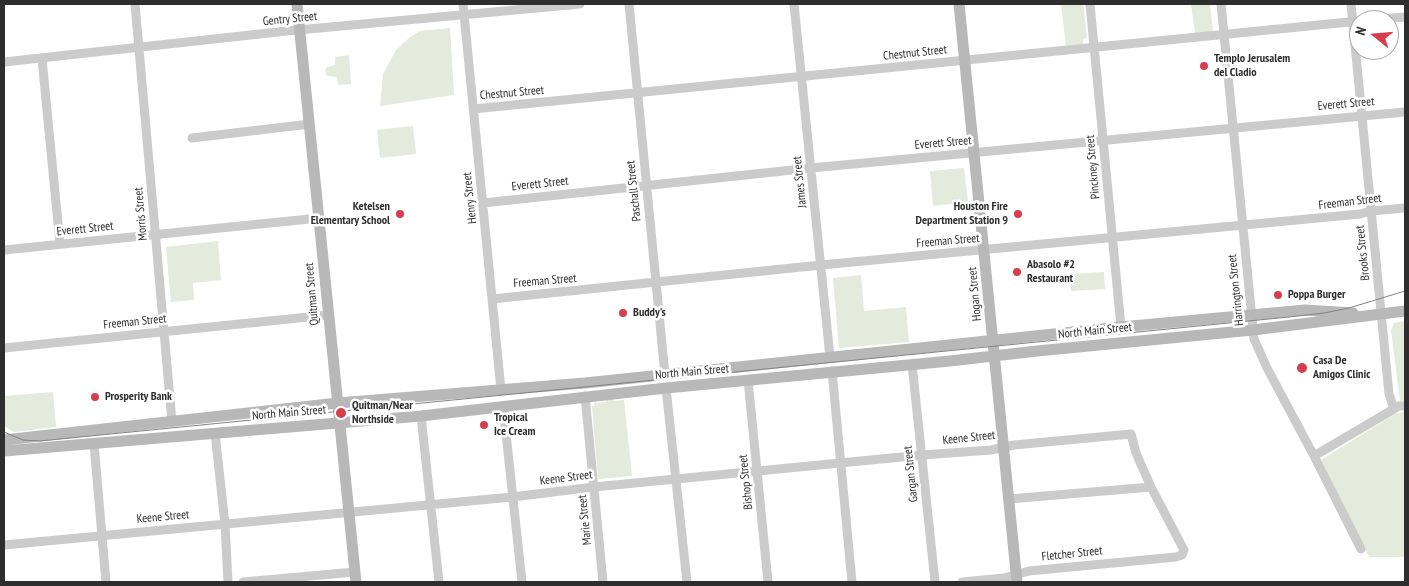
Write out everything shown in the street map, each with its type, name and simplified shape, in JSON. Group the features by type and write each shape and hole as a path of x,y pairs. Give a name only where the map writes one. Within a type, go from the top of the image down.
{"main road":[{"name":"Quitman Street","path":"297,4 355,577"},
{"name":"Hogan Street","path":"959,4 985,250 1016,578"},
{"name":"North Main Street","path":"4,440 338,403 665,375 1121,327 1305,310 1382,314"},
{"name":"North Main Street","path":"4,452 215,432 421,416 585,396 995,357 1057,348 1253,330 1405,311"}],"street":[{"name":"Morris Street","path":"135,4 172,422"},
{"name":"Henry Street","path":"463,4 501,390"},
{"name":"Gentry Street","path":"4,62 300,30 580,4"},
{"name":"Paschall Street","path":"628,4 665,375"},
{"name":"James Street","path":"794,4 830,357"},
{"name":"Pinckney Street","path":"1090,4 1121,327"},
{"name":"Harrington Street","path":"1221,4 1242,225 1253,330 1257,348 1361,549"},
{"name":"Chestnut Street","path":"473,109 1349,22"},
{"path":"42,59 60,244"},
{"name":"Brooks Street","path":"1358,60 1362,116 1389,394 1394,409"},
{"name":"Everett Street","path":"483,203 811,168 1405,112"},
{"path":"192,138 310,124"},
{"name":"Freeman Street","path":"492,299 821,265 1360,214 1405,208"},
{"name":"Everett Street","path":"4,250 319,218"},
{"name":"Freeman Street","path":"4,348 328,315"},
{"name":"Gargan Street","path":"912,364 935,582"},
{"path":"832,371 852,582"},
{"name":"Bishop Street","path":"748,380 768,582"},
{"path":"666,388 687,582"},
{"name":"Marie Street","path":"585,396 603,582"},
{"path":"503,406 522,582"},
{"path":"1314,456 1399,406 1405,406"},
{"path":"421,416 439,582"},
{"path":"215,432 228,582"},
{"name":"Keene Street","path":"4,545 431,505 922,455 992,450 1004,447 1131,434 1136,453 1151,487"},
{"path":"94,444 106,582"},
{"path":"1008,499 1151,487"},
{"name":"Fletcher Street","path":"962,582 1016,578 1029,571 1182,555 1184,550 1151,487"},
{"path":"244,582 355,577"}],"shaded area":[{"path":"1061,4 1083,4 1087,38 1083,39 1083,44 1066,46"},
{"path":"1191,4 1210,4 1213,32 1195,33"},
{"path":"450,28 454,95 380,106 383,74 396,50 420,31"},
{"path":"349,55 351,84 338,85 337,77 327,76 325,70 327,67 335,65 335,57"},
{"path":"413,126 416,154 380,158 377,130"},
{"path":"964,168 968,202 933,206 930,171"},
{"path":"218,241 221,280 193,283 194,300 171,302 166,247"},
{"path":"1104,272 1105,289 1071,291 1070,274"},
{"path":"861,275 864,311 906,307 909,342 839,348 833,278"},
{"path":"1405,321 1405,402 1400,401 1391,330 1394,323"},
{"path":"53,392 56,427 14,432 4,426 4,396"},
{"path":"613,399 614,401 624,400 632,476 598,479 592,406 594,406 595,401 597,403 606,402 606,400"},
{"path":"1405,411 1405,557 1369,557 1321,460 1395,414"}],"tram line":[{"path":"4,432 23,440 40,441 1289,317 1349,308 1405,291"}],"place":[{"name":"Templo Jerusalem del Cladio","path":"1204,66"},
{"name":"Ketelsen Elementary School","path":"400,214"},
{"name":"Houston Fire Department Station 9","path":"1018,214"},
{"name":"Abasolo #2 Restaurant","path":"1017,272"},
{"name":"Poppa Burger","path":"1278,295"},
{"name":"Buddy's","path":"623,313"},
{"name":"Casa De Amigos Clinic","path":"1302,368"},
{"name":"Prosperity Bank","path":"95,397"},
{"name":"Quitman/Near Northside","path":"341,413"},
{"name":"Tropical Ice Cream","path":"484,425"}]}
